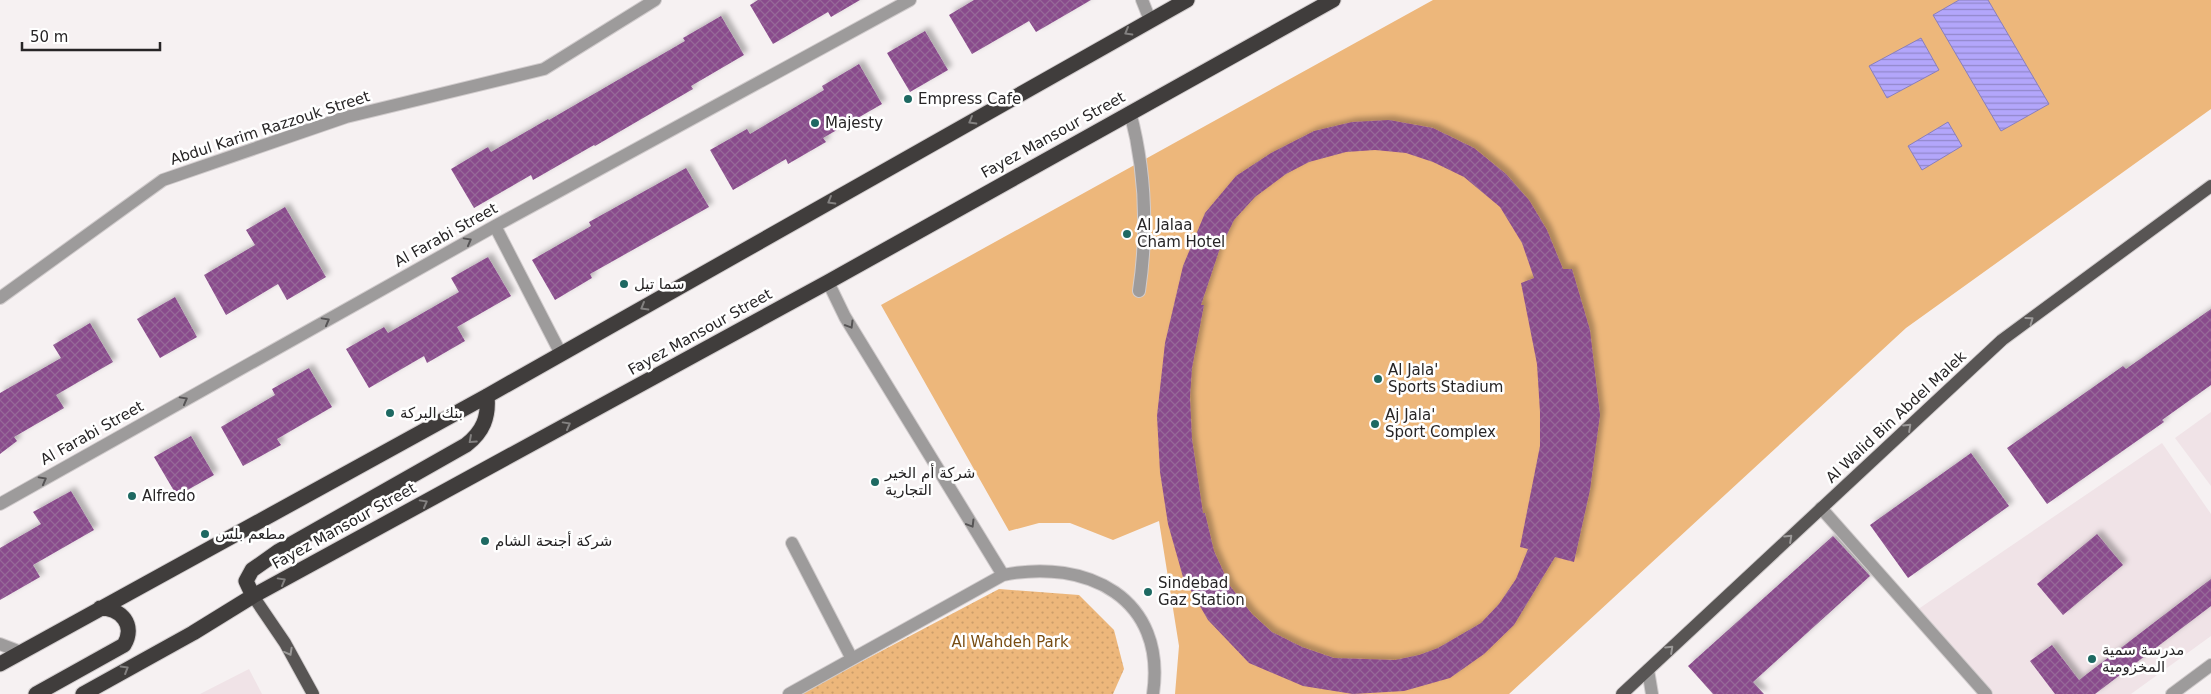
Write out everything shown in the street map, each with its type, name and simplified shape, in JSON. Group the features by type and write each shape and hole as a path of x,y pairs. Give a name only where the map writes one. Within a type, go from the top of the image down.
{"highway":[{"path":"0,664 487,396 1186,0"},
{"name":"Fayez Mansour Street","path":"83,694 253,596 828,282 1333,0"},
{"path":"253,596 246,581 252,570 279,551 474,440 487,415 487,396"},
{"path":"36,694 124,645 129,630 127,622 116,611 100,608"}],"main road":[{"name":"Al Walid Bin Abdel Malek","path":"1622,694 2002,340 2211,186"},
{"path":"253,596 285,643 312,694"}],"street":[{"name":"Abdul Karim Razzouk Street","path":"0,298 163,180 346,117 544,69 654,0"},
{"name":"Al Farabi Street","path":"0,504 495,226 910,0"},
{"path":"1142,0 1150,20"},
{"path":"1130,112 1140,159 1145,210 1145,237 1139,291"},
{"path":"495,226 561,354"},
{"path":"828,282 845,317 1003,575"},
{"path":"1821,508 1986,694"},
{"path":"792,543 852,659"},
{"path":"789,694 1003,575 1037,570 1054,571 1090,578 1108,587 1125,600 1147,634 1156,673 1153,694"},
{"path":"0,644 21,652"},
{"path":"2172,694 2211,665"},
{"path":"1648,670 1652,694"}],"shaded area":[{"path":"1959,0 1988,0 2049,104 2001,131 1933,15"},
{"path":"1921,38 1939,70 1887,98 1869,66"},
{"path":"1948,122 1962,146 1922,170 1908,146"},
{"path":"2211,412 2211,486 2175,438"},
{"path":"2162,443 2211,514 2211,636 2131,694 1986,694 1911,614"},
{"path":"249,669 262,694 200,694"}],"green space":[{"name":"Aj Jala' Sport Complex","path":"1433,0 2211,0 2211,109 1906,328 1509,694 1175,694 1179,646 1159,521 1113,540 1070,523 1039,523 1009,531 881,305"},
{"name":"Al Wahdeh Park","path":"999,589 1079,595 1114,630 1124,669 1113,694 800,694"}],"building":[{"path":"758,0 860,0 831,17 828,12 773,44 750,5"},
{"path":"974,0 1091,0 1036,32 1029,21 972,54 949,15"},
{"path":"721,16 744,55 691,86 693,89 595,146 533,180 531,175 474,208 451,169 488,147 491,152 549,120 685,41 683,38"},
{"path":"925,31 948,70 910,92 887,53"},
{"path":"859,64 882,104 823,138 826,142 788,164 786,159 733,190 710,150 747,129 750,134 824,90 822,86"},
{"path":"1389,120 1433,128 1474,148 1506,174 1529,200 1547,230 1563,269 1572,269 1590,330 1600,415 1590,490 1574,562 1555,557 1514,625 1484,654 1450,678 1404,691 1353,694 1303,686 1249,663 1208,620 1183,577 1168,524 1160,472 1157,416 1165,343 1183,266 1205,213 1236,176 1271,153 1314,131 1352,122","holes":["1375,150 1406,153 1433,162 1464,177 1500,207 1522,243 1534,278 1521,283 1537,364 1540,412 1540,446 1520,547 1528,549 1516,579 1499,604 1481,623 1438,648 1419,655 1395,660 1334,658 1302,647 1272,632 1252,614 1230,586 1214,551 1205,513 1203,513 1192,439 1190,397 1192,368 1204,305 1201,305 1219,251 1234,220 1255,197 1286,174 1309,162 1346,152"]},
{"path":"686,168 709,207 590,274 592,278 555,300 532,260 591,226 589,222"},
{"path":"285,207 326,277 287,300 278,284 226,315 204,275 255,245 246,230"},
{"path":"488,257 511,296 457,327 465,341 427,363 424,356 369,388 346,349 384,327 388,333 459,292 451,278"},
{"path":"175,297 197,337 160,358 137,319"},
{"path":"2211,309 2211,385 2162,420 2164,422 2047,504 2007,448 2123,366 2126,369"},
{"path":"90,323 113,362 56,395 64,408 14,437 17,441 0,454 0,393 61,358 53,345"},
{"path":"309,368 332,407 277,439 281,445 243,466 221,427 275,395 272,389"},
{"path":"191,436 214,475 177,496 154,457"},
{"path":"1971,453 2009,506 1908,578 1870,525"},
{"path":"71,491 94,530 33,565 40,577 0,600 0,548 41,524 33,512"},
{"path":"2097,534 2123,565 2063,615 2037,584"},
{"path":"1833,536 1870,576 1753,682 1764,694 1713,694 1688,666"},
{"path":"2211,579 2211,606 2095,694 2055,694 2030,661 2052,645 2079,680"}],"place":[{"name":"Empress Cafe","path":"908,99"},
{"name":"Majesty","path":"815,123"},
{"name":"Al Jalaa Cham Hotel","path":"1127,234"},
{"name":"سما تيل","path":"624,284"},
{"name":"Al Jala' Sports Stadium","path":"1378,379"},
{"name":"بنك البركة","path":"390,413"},
{"name":"Aj Jala' Sport Complex","path":"1375,424"},
{"name":"شركة أم الخير التجارية","path":"875,482"},
{"name":"Alfredo","path":"132,496"},
{"name":"مطعم بلس","path":"205,534"},
{"name":"شركة أجنحة الشام","path":"485,541"},
{"name":"Sindebad Gaz Station","path":"1148,592"},
{"name":"مدرسة سمية المخزومية","path":"2092,659"}]}
